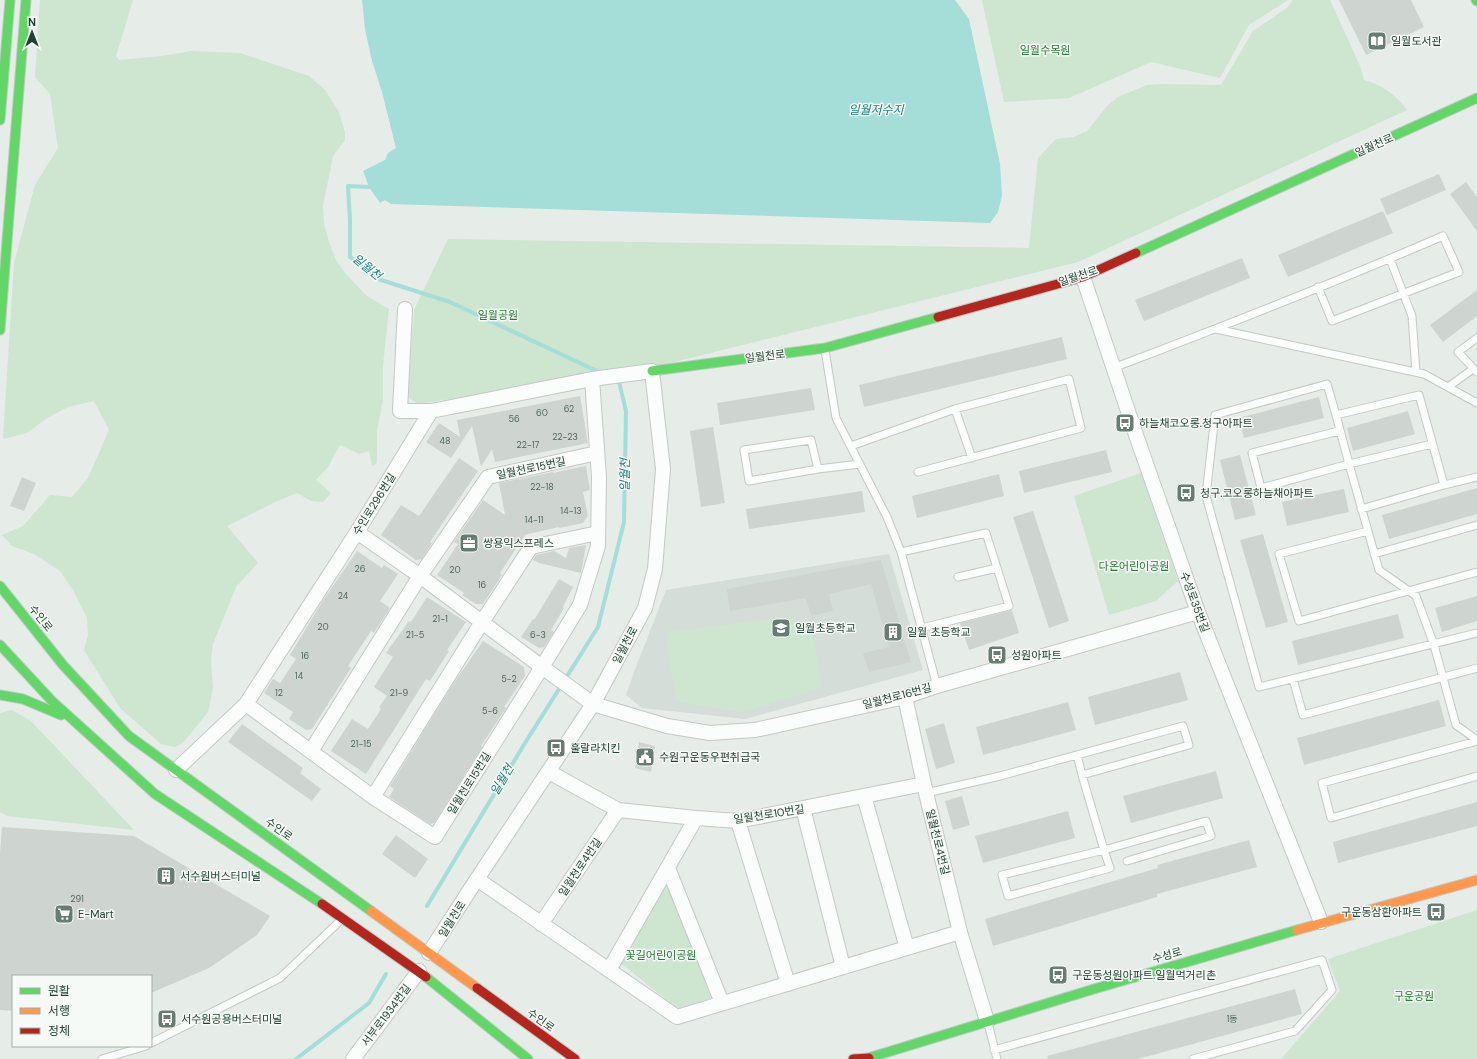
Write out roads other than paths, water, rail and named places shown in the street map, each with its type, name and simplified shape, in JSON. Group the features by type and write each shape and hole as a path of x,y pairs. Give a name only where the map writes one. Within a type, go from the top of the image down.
{"street":[{"path":"0,120 10,0"},
{"path":"0,330 26,0"},
{"name":"일월천로","path":"430,953 477,879 594,704 645,608 655,569 663,470 652,371 825,348 1083,277 1477,98"},
{"name":"수성로35번길","path":"1083,277 1198,612 1321,922"},
{"path":"405,309 400,411 431,411 592,379 652,371"},
{"name":"일월천로15번길","path":"246,704 373,797 435,838 580,605 598,546 599,477 592,379"},
{"name":"수인로296번길","path":"176,770 246,704 431,411"},
{"name":"일월천로15번길","path":"311,751 420,576 488,477 597,453"},
{"path":"356,532 420,576 594,704"},
{"path":"373,797 482,622 531,547 598,533"},
{"name":"수인로","path":"0,586 63,665 129,736 575,1059"},
{"name":"일월천로16번길","path":"594,704 667,726 710,733 755,730 905,697 937,686 1198,612"},
{"path":"0,645 52,701 156,794 344,918 419,971 528,1059"},
{"path":"0,695 7,695 28,701 71,719"},
{"name":"일월천로4번길","path":"905,697 925,788 960,932 987,1020"},
{"name":"일월천로10번길","path":"549,772 618,810 738,821 864,796 925,788"},
{"path":"864,796 907,948"},
{"path":"803,808 843,967"},
{"name":"일월천로4번길","path":"541,924 618,810"},
{"path":"609,970 696,818"},
{"path":"738,821 788,984"},
{"path":"668,868 722,1003"},
{"path":"477,879 677,1017 960,932"},
{"name":"수성로","path":"853,1059 867,1058 987,1020 1321,922 1477,880"},
{"name":"서부로1934번길","path":"353,1059 419,971"}],"lane":[{"path":"1113,368 1216,329 1318,287 1390,259 1443,236 1459,272 1332,322 1318,287"},
{"path":"1390,259 1412,316 1416,372"},
{"path":"1216,329 1424,374 1477,403"},
{"path":"1448,387 1475,371 1458,352 1477,338"},
{"path":"825,348 836,418 887,517 901,552 937,686"},
{"path":"851,446 955,410 1069,379 1081,428 918,472"},
{"path":"1477,633 1434,645 1259,687 1206,496 1215,415 1327,384 1379,570 1416,596 1434,645 1456,726 1477,740"},
{"path":"1336,415 1419,395 1444,485"},
{"path":"955,410 972,458"},
{"path":"1339,431 1252,453 1261,488 1349,464 1432,444"},
{"path":"818,469 811,440 744,450 749,481 818,469 860,464"},
{"path":"1361,508 1477,477"},
{"path":"1374,554 1477,525"},
{"path":"1368,531 1279,554 1300,621 1477,572"},
{"path":"901,552 986,533 1009,606 922,628"},
{"path":"958,578 997,568"},
{"path":"1293,679 1303,715 1477,668"},
{"path":"925,788 1000,776 1183,726 1189,745 1082,775"},
{"path":"1477,740 1322,782 1331,818 1477,776"},
{"path":"1077,755 1082,775 1104,850 1110,868 1008,896 1002,875 1104,850 1206,821 1212,836 1127,862"},
{"path":"152,1042 280,978 344,918"},
{"path":"994,1050 1322,960 1332,990 1295,1031 1197,1059"},
{"path":"987,1020 997,1059"},
{"path":"102,1059 143,1047"}],"water":[{"name":"일월저수지","path":"362,0 955,0 969,19 1000,164 1002,196 998,212 990,223 391,204 385,200 380,203 369,187 363,171 385,160 388,153 396,148 382,92 372,61 365,29"}],"waterway":[{"name":"일월천","path":"369,187 348,186 350,257 378,279 450,302 601,373"},
{"name":"일월천","path":"427,906 525,743 598,627 624,522 626,411 619,382 616,381"},
{"name":"일월천","path":"296,1059 369,1003 386,974"}],"place":[{"name":"일월도서관","path":"1377,41"},
{"name":"하늘채코오롱.청구아파트","path":"1125,423"},
{"name":"청구.코오롱하늘채아파트","path":"1186,493"},
{"name":"쌍용익스프레스","path":"469,543"},
{"name":"일월초등학교","path":"781,628"},
{"name":"일월 초등학교","path":"893,632"},
{"name":"성원아파트","path":"997,655"},
{"name":"훌랄라치킨","path":"556,748"},
{"name":"수원구운동우편취급국","path":"645,757"},
{"name":"서수원버스터미널","path":"166,876"},
{"name":"구운동삼환아파트","path":"1436,912"},
{"name":"E-Mart","path":"64,914"},
{"name":"구운동성원아파트.일월먹거리촌","path":"1058,975"},
{"name":"서수원공용버스터미널","path":"167,1019"}],"park label":[{"name":"일월수목원","path":"1045,50"},
{"name":"일월공원","path":"498,315"},
{"name":"다온어린이공원","path":"1134,566"},
{"name":"꽃길어린이공원","path":"661,955"},
{"name":"구운공원","path":"1414,996"}]}
